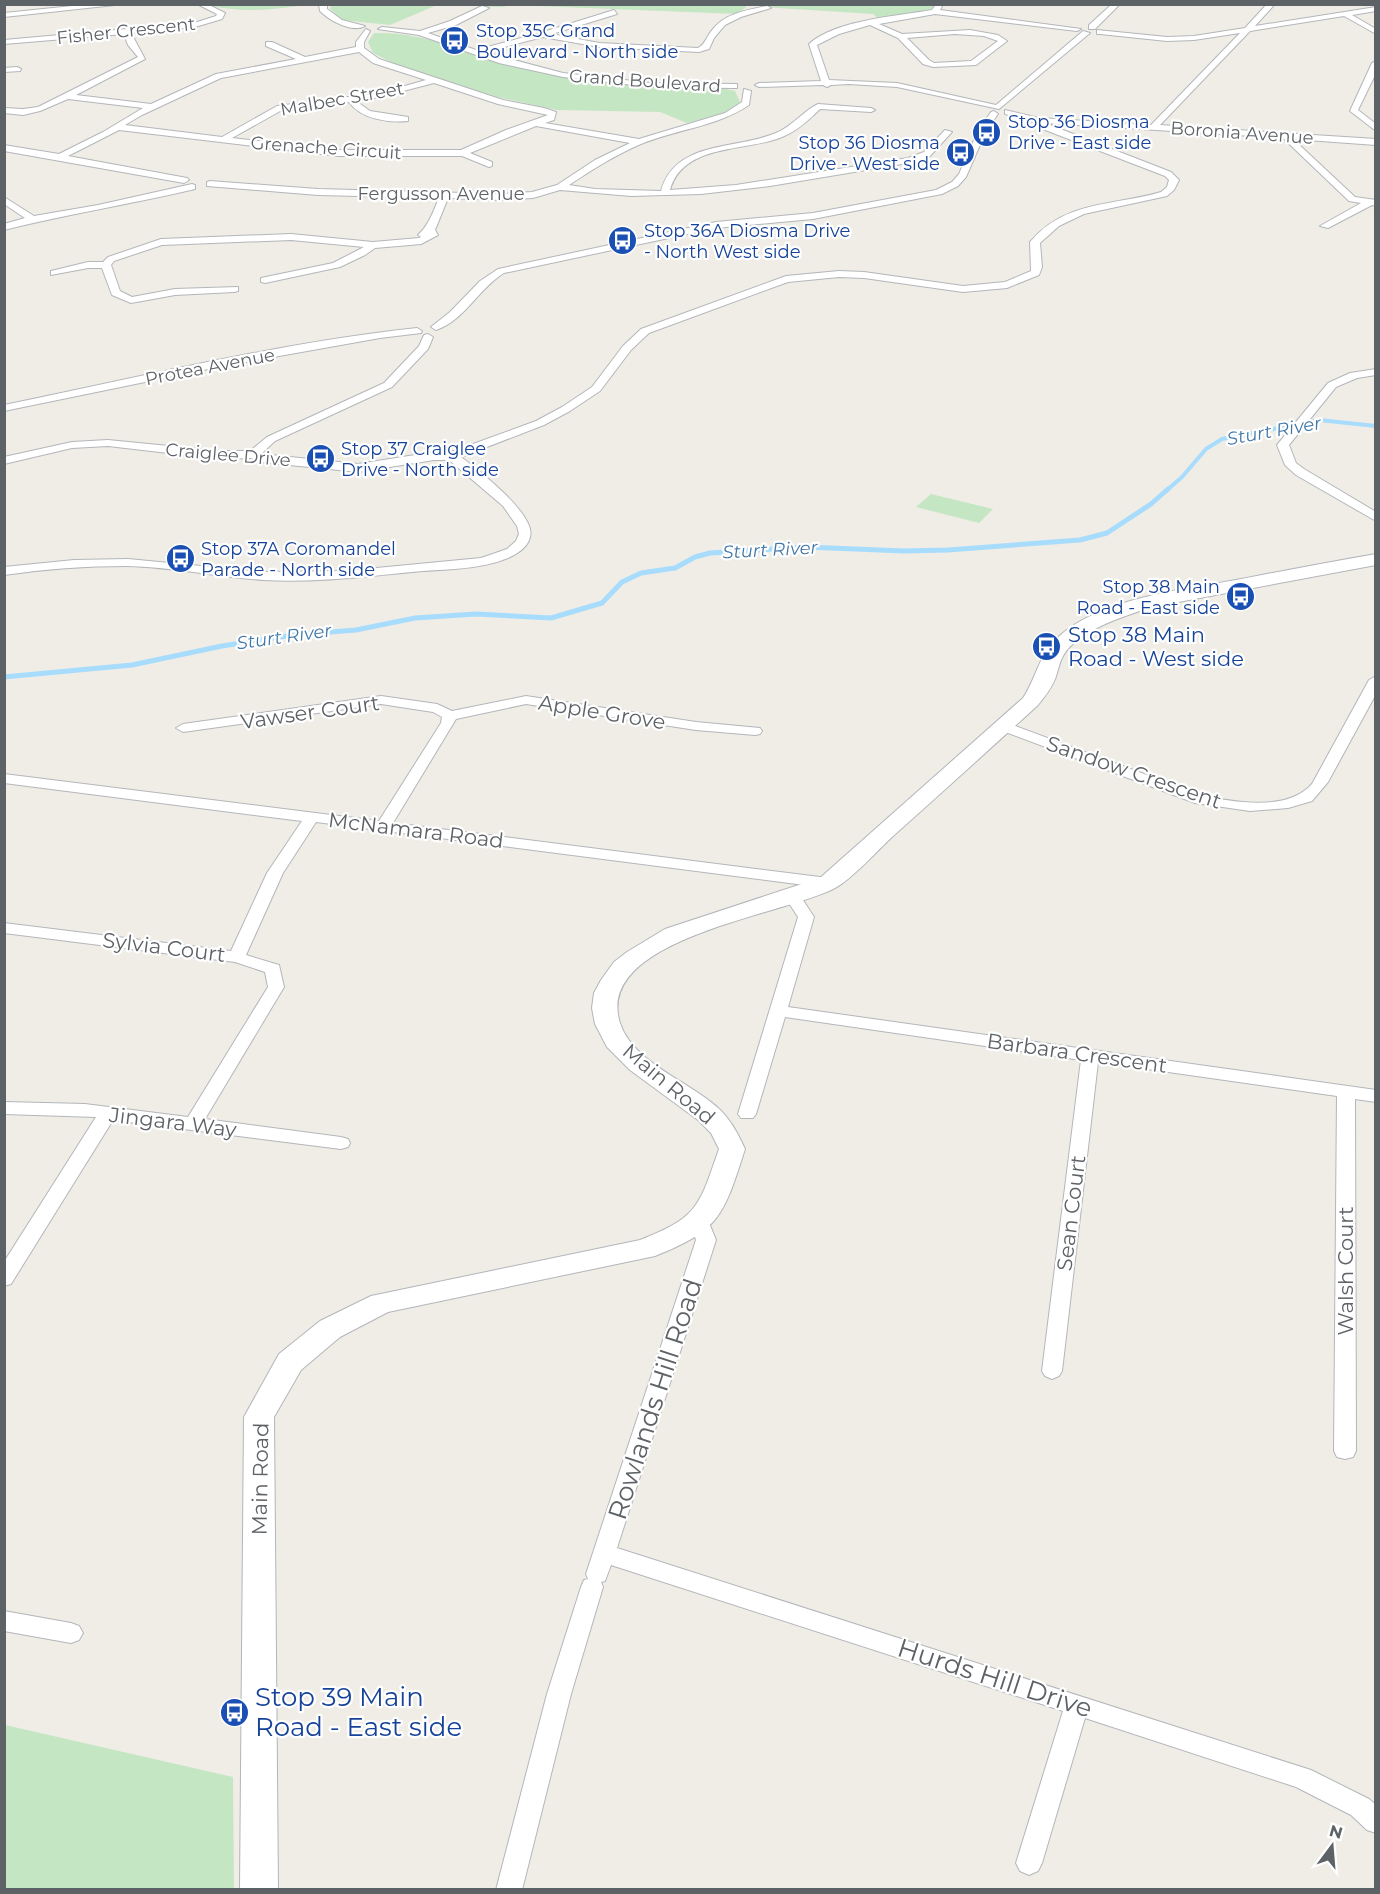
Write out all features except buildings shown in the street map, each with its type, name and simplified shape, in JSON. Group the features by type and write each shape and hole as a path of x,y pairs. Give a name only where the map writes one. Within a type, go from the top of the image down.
{"main road":[{"name":"Main Road","path":"259,1890 259,1417 290,1362 330,1329 381,1303 645,1249 677,1237 700,1223 713,1205 732,1149 719,1125 696,1104 640,1064 616,1041 603,1010 607,990 617,972 638,954 666,937 793,897 828,883 1005,727 1030,702 1039,690 1057,649 1068,639 1115,614 1155,601 1376,559"}],"street":[{"name":"Fisher Crescent","path":"4,15 121,4"},
{"name":"Fisher Crescent","path":"4,42 206,23 219,17 220,13 217,10 200,4"},
{"name":"Grand Boulevard","path":"323,4 323,9 328,15 338,21 420,33 517,66 563,75 651,85 734,86 744,83 760,86"},
{"path":"436,327 449,320 490,276 501,271 716,225 813,216 939,192 955,184 963,175 993,109 1117,4"},
{"path":"1154,127 1272,4"},
{"path":"420,33 453,23 485,8"},
{"path":"543,35 599,45 699,50 706,47 710,33 723,22 767,8"},
{"path":"826,84 813,44 827,34 938,8 1077,28 1079,32 1100,29 1100,32 1181,39 1376,9"},
{"path":"476,52 543,35 614,12"},
{"path":"1345,14 1376,32"},
{"path":"873,24 901,36 926,62 939,65 973,63 1003,41 994,36 952,32 901,36"},
{"path":"360,49 360,42 371,27"},
{"path":"4,110 32,111 138,61 142,57 132,45 127,31"},
{"path":"270,44 305,60"},
{"path":"62,156 139,113 219,76 360,49"},
{"path":"360,49 376,62 434,81 553,114 551,118 537,124"},
{"path":"1376,63 1354,111 1376,129"},
{"path":"4,70 17,69"},
{"name":"Malbec Street","path":"222,140 280,108 302,103 380,94 434,81"},
{"path":"734,86 747,91 760,86 897,85 993,109 1008,109 1008,112 1037,120"},
{"name":"Fergusson Avenue","path":"203,180 307,192 516,197 562,185 639,142 728,115 746,103 747,91"},
{"path":"67,96 154,107"},
{"path":"351,99 357,109 375,117 405,119"},
{"path":"665,192 670,175 688,160 776,136 801,124 820,103 872,110"},
{"name":"Boronia Avenue","path":"1037,120 1376,142"},
{"name":"Craiglee Drive","path":"4,461 89,443 220,455 253,454 260,458 358,468 434,456 452,456 540,423 566,409 596,389 627,348 645,330 786,279 838,274 864,275 951,289 1007,285 1035,273 1035,242 1060,221 1107,204 1164,194 1173,186 1174,180 1168,174 1043,126 1037,120"},
{"path":"537,124 639,142"},
{"name":"Grenache Circuit","path":"117,127 356,154 463,153 537,124"},
{"path":"523,128 623,150"},
{"path":"562,185 604,194 717,190 917,159 927,154 948,132"},
{"path":"1285,136 1352,199 1373,203"},
{"path":"4,148 62,156 105,167 160,173 183,182 184,186 192,187"},
{"path":"463,153 489,164"},
{"path":"155,196 183,182 203,180"},
{"path":"4,227 34,220 73,216 98,208 192,187 203,180"},
{"path":"106,265 111,259 161,242 291,237 373,245 409,243 433,235 430,230 444,196"},
{"path":"4,200 34,220"},
{"path":"1325,226 1373,203"},
{"path":"265,280 348,261 362,255 373,245"},
{"path":"55,273 88,265 106,265"},
{"path":"106,265 116,293 131,300"},
{"path":"117,307 131,300 175,292 234,289"},
{"path":"417,331 420,336 428,338 443,334 442,329 436,327"},
{"name":"Protea Avenue","path":"4,408 218,364 436,327"},
{"path":"253,454 271,439 388,385 424,347 428,338"},
{"path":"1376,372 1354,375 1332,385 1300,421 1283,446 1291,465 1376,517"},
{"path":"4,571 48,566 144,563 262,576 295,576 479,562 514,550 521,544 525,534 524,526 514,512 473,471 452,456"},
{"name":"Sandow Crescent","path":"1005,727 1200,800 1230,806 1263,806 1302,800 1314,792 1322,782 1376,680"},
{"name":"Vawser Court","path":"183,728 381,700 437,708 450,716"},
{"name":"Apple Grove","path":"450,716 478,712 512,701 526,700 696,726 755,731"},
{"path":"384,826 450,716"},
{"name":"McNamara Road","path":"4,778 828,883"},
{"name":"Sylvia Court","path":"4,928 237,957 275,873 312,817"},
{"path":"747,1114 806,917 793,897"},
{"path":"193,1124 276,987 273,969 237,957"},
{"name":"Barbara Crescent","path":"778,1011 1376,1096"},
{"name":"Sean Court","path":"1052,1371 1090,1055"},
{"name":"Walsh Court","path":"1345,1451 1346,1092"},
{"name":"Jingara Way","path":"4,1107 108,1113 341,1143"},
{"path":"4,1279 108,1113"},
{"name":"Rowlands Hill Road","path":"509,1890 559,1694 706,1240 700,1223"},
{"name":"Hurds Hill Drive","path":"598,1571 1077,1705 1302,1778 1360,1807 1376,1822"},
{"path":"4,1622 71,1633"},
{"path":"1029,1863 1077,1705"}],"green space":[{"path":"208,4 305,5 257,10"},
{"path":"332,4 437,5 390,25 342,20 330,9"},
{"path":"443,5 513,5 502,7"},
{"path":"513,5 748,5 738,14"},
{"path":"748,5 936,5 928,11 881,21 873,14"},
{"path":"374,33 434,41 509,65 577,79 651,86 725,89 735,91 740,102 725,113 687,123 660,112 557,110 498,97 403,68 373,53 368,42"},
{"path":"931,494 993,509 979,523 916,507"},
{"path":"5,1725 233,1777 234,1889 5,1889"}],"waterway":[{"name":"Sturt River","path":"1166,491 1182,477 1206,449 1222,439 1319,420 1376,426"},
{"name":"Sturt River","path":"4,677 132,665 222,646 293,635 356,630 415,618 476,614 551,618 602,603 622,582 641,573 675,568 695,557 710,553 806,547 904,551 948,550 1080,540 1107,533 1151,504 1168,489"}],"place":[{"name":"Stop 35C Grand Boulevard - North side","path":"455,41"},
{"name":"Stop 36 Diosma Drive - East side","path":"987,132"},
{"name":"Stop 36 Diosma Drive - West side","path":"961,153"},
{"name":"Stop 36A Diosma Drive - North West side","path":"623,241"},
{"name":"Stop 37 Craiglee Drive - North side","path":"320,459"},
{"name":"Stop 37A Coromandel Parade - North side","path":"180,559"},
{"name":"Stop 38 Main Road - East side","path":"1241,597"},
{"name":"Stop 38 Main Road - West side","path":"1047,646"},
{"name":"Stop 39 Main Road - East side","path":"234,1712"}]}
